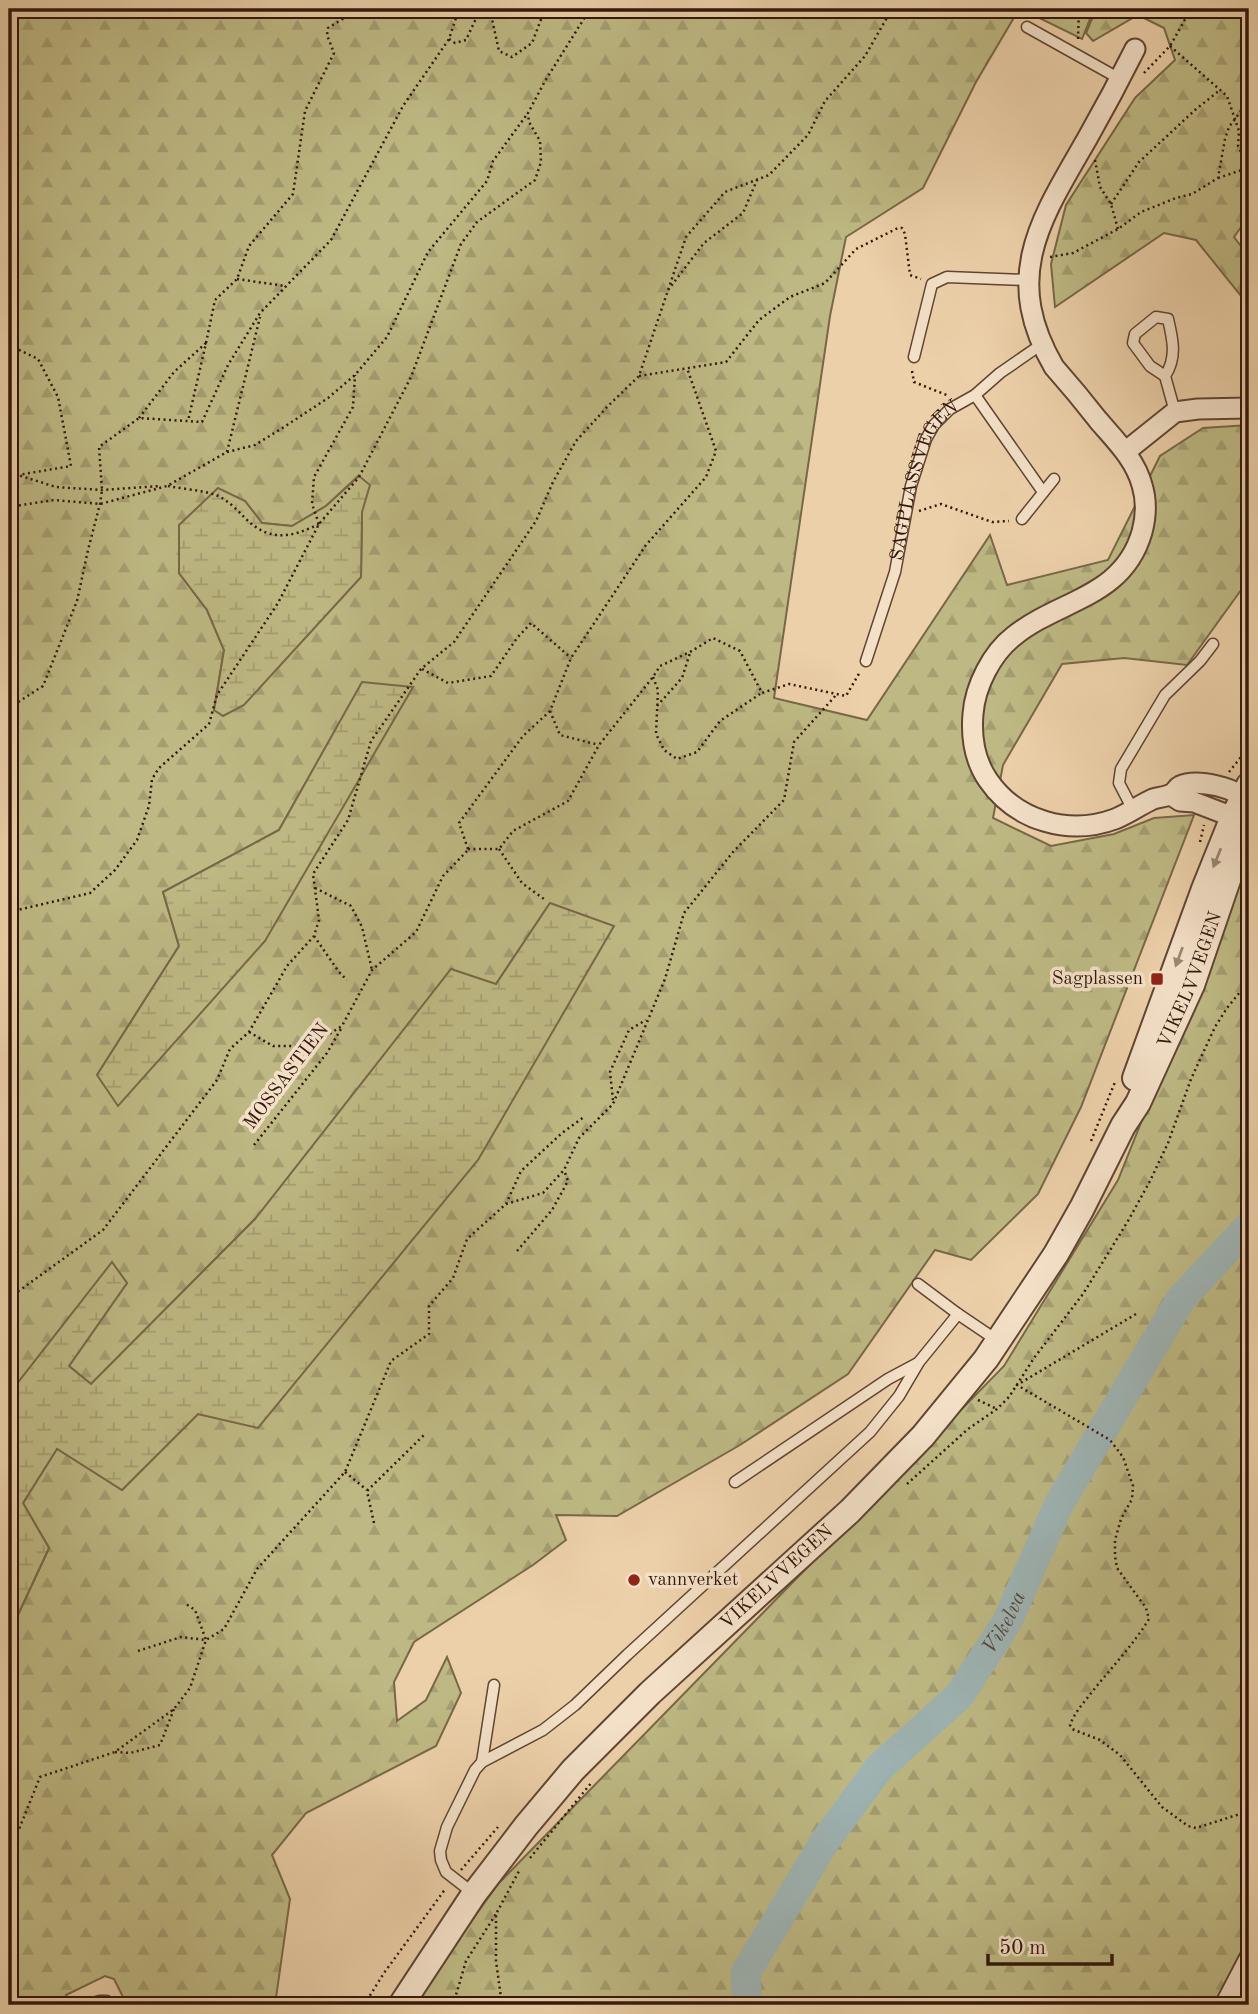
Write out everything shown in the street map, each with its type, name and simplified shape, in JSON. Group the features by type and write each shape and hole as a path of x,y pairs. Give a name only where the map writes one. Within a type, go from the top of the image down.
{"street":[{"path":"1135,49 1049,206 1032,247 1027,280 1031,312 1042,344 1054,367 1125,452 1141,480 1145,499 1143,527 1135,551 1124,568 1106,586 1028,626 1007,643 978,688 972,726 977,756 986,777 1008,802 1045,822 1075,826 1112,820 1155,799 1171,795 1179,786 1200,784 1211,785 1246,807"},
{"path":"1125,452 1175,412 1198,408 1249,408"},
{"name":"VIKELVVEGEN","path":"401,2005 474,1894 573,1770 650,1693 850,1511 917,1443 999,1342 1056,1254 1123,1126 1139,1103 1192,985 1230,874 1246,807"},
{"path":"1225,2005 1249,1959"}],"lane":[{"path":"1027,27 1120,79"},
{"path":"914,357 932,284 947,277 1027,280"},
{"path":"1164,376 1171,367 1173,341 1168,319 1156,317 1135,334 1133,343 1150,366 1164,376 1175,412"},
{"name":"SAGPLASSVEGEN","path":"866,661 895,572 911,486 926,439 942,416 975,395 1000,373 1042,344"},
{"path":"975,395 1043,492"},
{"path":"1022,519 1054,479"},
{"path":"1133,810 1119,783 1121,769 1165,695 1200,661 1213,644"},
{"path":"918,1284 999,1342"},
{"path":"474,1894 446,1872 440,1851 443,1838 470,1778 482,1762 543,1730 575,1705 870,1432 899,1396 919,1362 958,1314"},
{"path":"735,1482 888,1379 919,1362"},
{"path":"482,1762 494,1685"},
{"path":"88,2005 107,2001 110,2005"}],"path":[{"path":"188,421 215,300 237,279 249,246 293,194 305,111 334,53 327,35 328,28 349,15 370,9"},
{"path":"139,418 202,422 228,365 261,313 331,240 403,106 449,39 459,9"},
{"path":"449,39 455,43 466,40 479,12 490,10 499,51 512,57 532,43 545,9"},
{"path":"15,506 54,500 100,504 167,486 227,452 255,445 328,398 355,375 387,337 428,252 487,181 493,161 528,113 590,9"},
{"path":"9,1298 103,1230 217,1080 230,1049 249,1032 287,966 314,936 319,920 313,874 348,820 371,741 421,668 454,642 462,631 536,521 553,482 576,442 639,376 685,237 725,192 769,175 808,135 825,101 865,56 892,9"},
{"path":"1079,9 1078,39 1086,60"},
{"path":"1142,74 1170,46 1191,9"},
{"path":"1044,254 1052,258 1073,253 1118,229 1141,212 1192,194 1249,164 1238,146 1239,131 1227,96 1170,46"},
{"path":"1111,204 1139,162 1220,90"},
{"path":"1218,178 1224,139 1249,100"},
{"path":"9,912 90,893 116,870 137,840 149,806 152,779 159,768 209,724 217,695 278,603 319,524 359,477 411,377 461,244 477,222 534,180 541,162 540,141 529,122 528,113"},
{"path":"1095,160 1100,187 1111,204 1118,229"},
{"path":"666,293 704,243 743,213 758,179"},
{"path":"639,376 726,362 759,320 790,297 825,283 856,250 898,228 902,228 905,234 910,275 932,284"},
{"path":"237,279 286,286"},
{"path":"227,452 261,313"},
{"path":"9,708 43,686 77,601 102,490 99,447 139,418 174,372 206,343"},
{"path":"9,345 38,359 58,397 71,466 18,475 9,486"},
{"path":"914,357 911,374 914,382 963,401"},
{"path":"468,849 459,823 523,736 550,711 571,658 646,545 706,477 716,451 687,368"},
{"path":"319,524 312,504 314,477 353,407 355,375"},
{"path":"18,475 56,487 102,490 167,486 216,495 231,504 256,528 274,536 302,533 319,524"},
{"path":"9,523 15,506 18,475"},
{"path":"906,516 941,504 992,522 1022,519"},
{"path":"421,668 448,683 491,676 517,638 531,624 571,658"},
{"path":"499,849 513,831 568,801 600,745 660,666 713,638 740,651 762,693"},
{"path":"657,706 682,678 690,652"},
{"path":"653,677 658,690 656,734 664,750 677,759 697,752 720,720 762,693 789,684 846,696 866,661"},
{"path":"506,1203 542,1193 564,1170 579,1138 613,1104 665,979 684,912 733,852 785,800 794,742 837,694"},
{"path":"550,711 560,736 600,745"},
{"path":"1227,775 1249,747"},
{"path":"1243,756 1249,760"},
{"path":"1198,850 1206,818"},
{"path":"315,888 351,906 362,927 372,970 416,932 443,876 468,849 499,849"},
{"path":"499,849 522,883 544,899"},
{"path":"314,936 347,980"},
{"name":"MOSSASTIEN","path":"254,1144 327,1053 372,970"},
{"path":"613,1104 610,1072 629,1030 648,1019"},
{"path":"249,1032 273,1046 310,1046 342,1026"},
{"path":"1091,1141 1119,1072"},
{"path":"138,1651 181,1637 206,1640 224,1629 257,1569 345,1472 391,1362 429,1334 429,1306 453,1278 467,1239 506,1203 521,1171 562,1133 584,1117"},
{"path":"517,1251 552,1210 568,1181 564,1170"},
{"path":"1136,1314 1017,1385 1110,1440 1123,1457 1133,1486 1132,1499 1121,1518 1115,1540 1117,1568 1146,1608 1149,1619 1140,1634 1073,1716 1070,1725 1072,1729 1100,1740 1121,1755 1162,1807 1188,1826 1196,1828 1240,1814 1249,1816"},
{"path":"368,1491 424,1435"},
{"path":"345,1472 368,1491 374,1523"},
{"path":"115,1752 130,1753 160,1745 174,1709 190,1688 206,1640 195,1610 186,1604"},
{"path":"9,1854 40,1777 115,1752 174,1709"},
{"path":"364,2005 412,1933 499,1825"},
{"path":"453,2005 466,1961 496,1914"}],"green space":[{"path":"9,9 1019,9 976,82 923,188 846,237 830,316 774,698 867,720 990,535 1007,585 1108,560 1160,456 1203,428 1249,425 1249,579 1187,665 1124,658 1062,664 1003,765 993,818 1051,846 1114,834 1154,818 1194,815 1081,1107 1038,1194 971,1260 935,1250 848,1374 740,1445 617,1516 556,1515 566,1540 533,1565 414,1642 394,1682 397,1721 426,1700 447,1657 461,1693 436,1746 306,1813 272,1855 290,1899 275,2005 127,2005 114,1979 105,1976 66,1995 70,2002 65,2005 9,2005 9,1634 49,1548 23,1503 57,1448 122,1490 198,1414 258,1427 550,903 496,984 255,1219 91,1384 69,1366 127,1283 112,1263 9,1394","holes":["358,476 362,512 361,577 214,710 224,650 207,610 179,573 245,501 262,523 292,526 326,506","362,683 265,941 97,1075 179,946 163,892 279,830"]},
{"path":"1028,9 1094,9 1082,39 1027,12"},
{"path":"1096,9 1249,9 1249,216 1234,237 1249,257 1249,306 1196,240 1164,233 1055,307 1051,264 1066,205 1135,98 1175,60 1164,28 1138,15 1093,41 1086,33"},
{"path":"359,476 370,485 362,512 361,577 244,705 223,716 214,710 224,650 207,610 179,573 179,525 218,488 245,501 262,523 292,526 326,506"},
{"path":"362,682 413,687 265,941 118,1106 97,1075 179,946 163,892 279,830"},
{"path":"1249,857 1249,2005 415,2005 439,1965 499,1883 1004,1366 1118,1180"},
{"path":"550,903 614,926 478,1160 258,1428 198,1414 122,1490 57,1449 23,1503 49,1548 9,1634 9,1394 112,1262 127,1283 69,1366 91,1384 255,1219 451,969 496,984"}],"waterway":[{"name":"Vikelva","path":"748,2005 745,1974 825,1841 879,1768 959,1696 1007,1622 1060,1502 1181,1299 1249,1226"}],"place":[{"name":"Sagplassen","path":"1157,979"},
{"name":"vannverket","path":"634,1580"}]}
